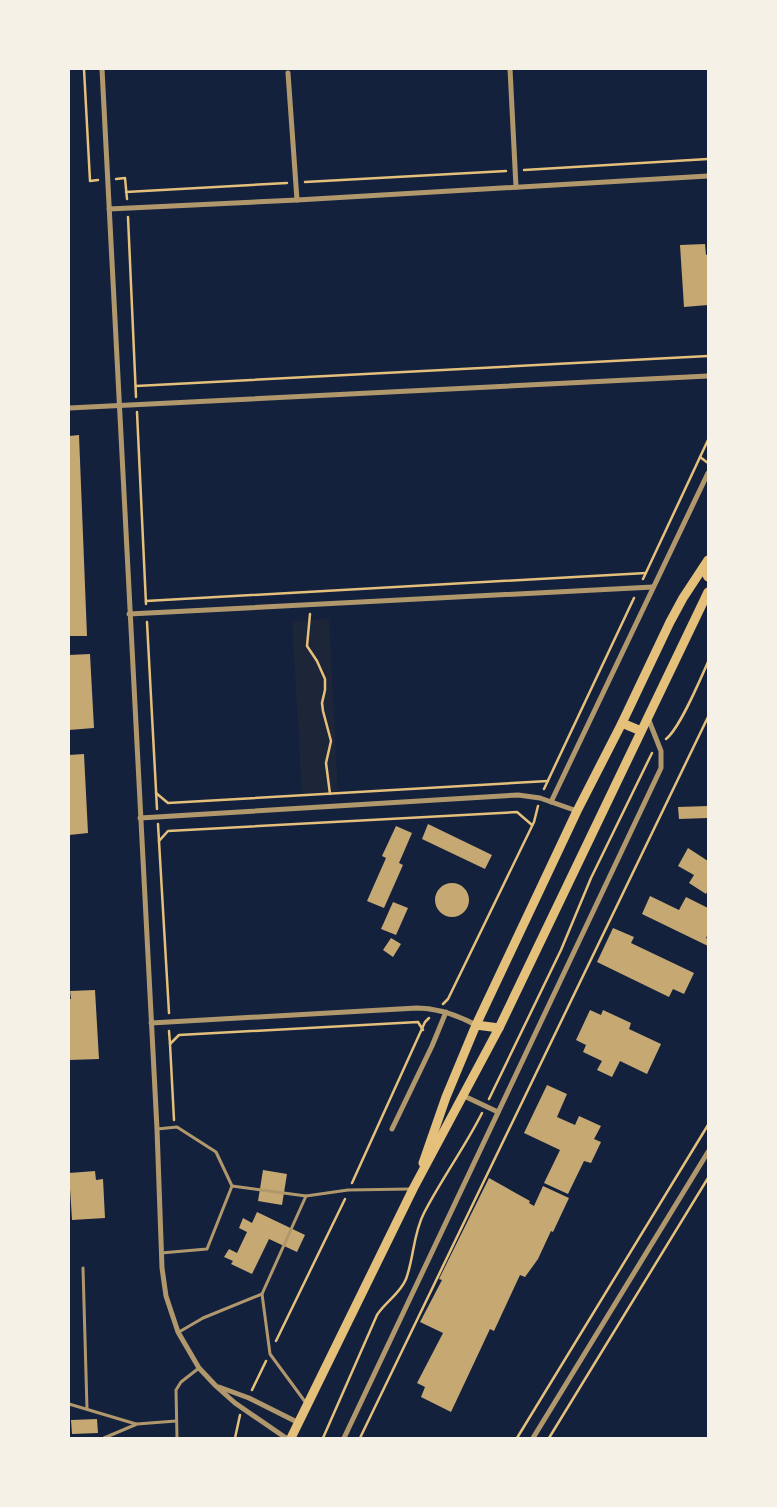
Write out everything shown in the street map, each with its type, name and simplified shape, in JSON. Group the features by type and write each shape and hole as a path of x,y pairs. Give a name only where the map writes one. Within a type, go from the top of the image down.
{"main road":[{"path":"413,1189 446,1097 476,1024 577,811 622,723 673,616 705,568 708,560"},
{"path":"705,568 708,577"},
{"path":"291,1438 413,1189 499,1028 708,592"},
{"path":"622,723 641,731"},
{"path":"476,1024 499,1028"}],"street":[{"path":"102,69 157,1129 161,1253 166,1296 178,1332 199,1368 216,1386 243,1408 286,1438"},
{"path":"510,69 516,187"},
{"path":"288,73 297,200"},
{"path":"109,209 708,176"},
{"path":"69,408 708,376"},
{"path":"551,802 708,473"},
{"path":"129,614 653,587"},
{"path":"344,1438 661,768 661,751 648,718"},
{"path":"140,818 518,795 540,798 577,811"},
{"path":"151,1023 403,1008 438,1010 476,1024"},
{"path":"392,1129 432,1046 446,1012"},
{"path":"464,1096 498,1112"},
{"path":"533,1438 708,1152"},
{"path":"216,1386 248,1398 299,1423"}],"lane":[{"path":"157,1129 177,1127 216,1152 232,1186 207,1249 161,1253"},
{"path":"232,1186 306,1196 348,1190 413,1189"},
{"path":"306,1196 262,1294 270,1354 308,1405"},
{"path":"83,1268 87,1409"},
{"path":"178,1332 203,1318 262,1294"},
{"path":"177,1438 176,1390 181,1382 199,1368"},
{"path":"69,1404 137,1424"},
{"path":"104,1438 137,1424 176,1421"}],"path":[{"path":"84,69 90,181 125,178 174,1128"},
{"path":"126,192 708,159"},
{"path":"136,386 708,356"},
{"path":"248,1398 348,1190 423,1030 425,1022 448,999 532,825 540,798 708,440"},
{"path":"700,457 708,463"},
{"path":"146,601 646,573"},
{"path":"308,592 310,623 306,641 307,646 318,661 325,679 322,711 331,741 326,764 330,794"},
{"path":"323,1438 377,1316 401,1288 406,1279 418,1226 423,1214 473,1132 486,1106 561,950 596,869 652,751 671,735 708,662"},
{"path":"360,1438 708,717"},
{"path":"156,793 168,803 548,781"},
{"path":"159,841 168,831 517,812 532,825"},
{"path":"170,1044 179,1035 418,1022 423,1030"},
{"path":"517,1438 708,1125"},
{"path":"549,1438 708,1178"},
{"path":"235,1438 243,1408"}],"shaded area":[{"path":"329,619 338,792 302,794 292,621"}],"building":[{"path":"705,244 706,255 708,254 708,305 684,307 680,245"},
{"path":"79,435 87,636 69,636 69,436"},
{"path":"90,654 94,728 69,730 69,655"},
{"path":"84,754 88,833 69,835 69,755"},
{"path":"708,806 708,818 679,819 678,807"},
{"path":"428,824 492,855 485,869 422,839"},
{"path":"396,826 412,833 399,863 403,865 384,908 367,901 386,858 382,856"},
{"path":"688,848 708,861 708,890 706,894 689,883 694,875 678,866"},
{"path":"452,883 459,884 464,888 468,893 468,907 464,912 459,916 452,917 445,916 440,912 436,907 435,900 436,893 440,888 445,884"},
{"path":"650,896 679,910 686,897 708,908 708,934 706,938 708,939 708,946 642,914"},
{"path":"393,902 408,908 396,935 381,929"},
{"path":"613,928 634,937 631,943 694,973 684,994 673,989 669,997 597,962"},
{"path":"391,938 401,944 393,957 383,950"},
{"path":"95,990 99,1059 69,1060 70,991"},
{"path":"590,1010 601,1015 603,1010 631,1023 629,1029 661,1044 647,1074 620,1061 612,1077 597,1070 602,1061 583,1052 586,1045 576,1040"},
{"path":"547,1085 567,1094 557,1117 575,1125 579,1116 601,1126 594,1139 601,1142 591,1163 584,1161 568,1194 544,1183 560,1150 524,1133"},
{"path":"263,1170 287,1174 282,1205 258,1201"},
{"path":"95,1171 96,1180 103,1179 105,1218 72,1220 69,1173"},
{"path":"489,1178 530,1201 529,1203 534,1206 543,1186 569,1198 538,1259 525,1277 520,1275 494,1331 490,1329 451,1412 421,1397 425,1387 417,1383 443,1333 420,1322 442,1280 439,1279"},
{"path":"257,1212 305,1235 297,1252 269,1239 252,1274 231,1264 233,1261 224,1257 229,1249 237,1253 247,1232 239,1228 243,1218 252,1223"},
{"path":"97,1419 98,1433 72,1434 71,1420"}]}
